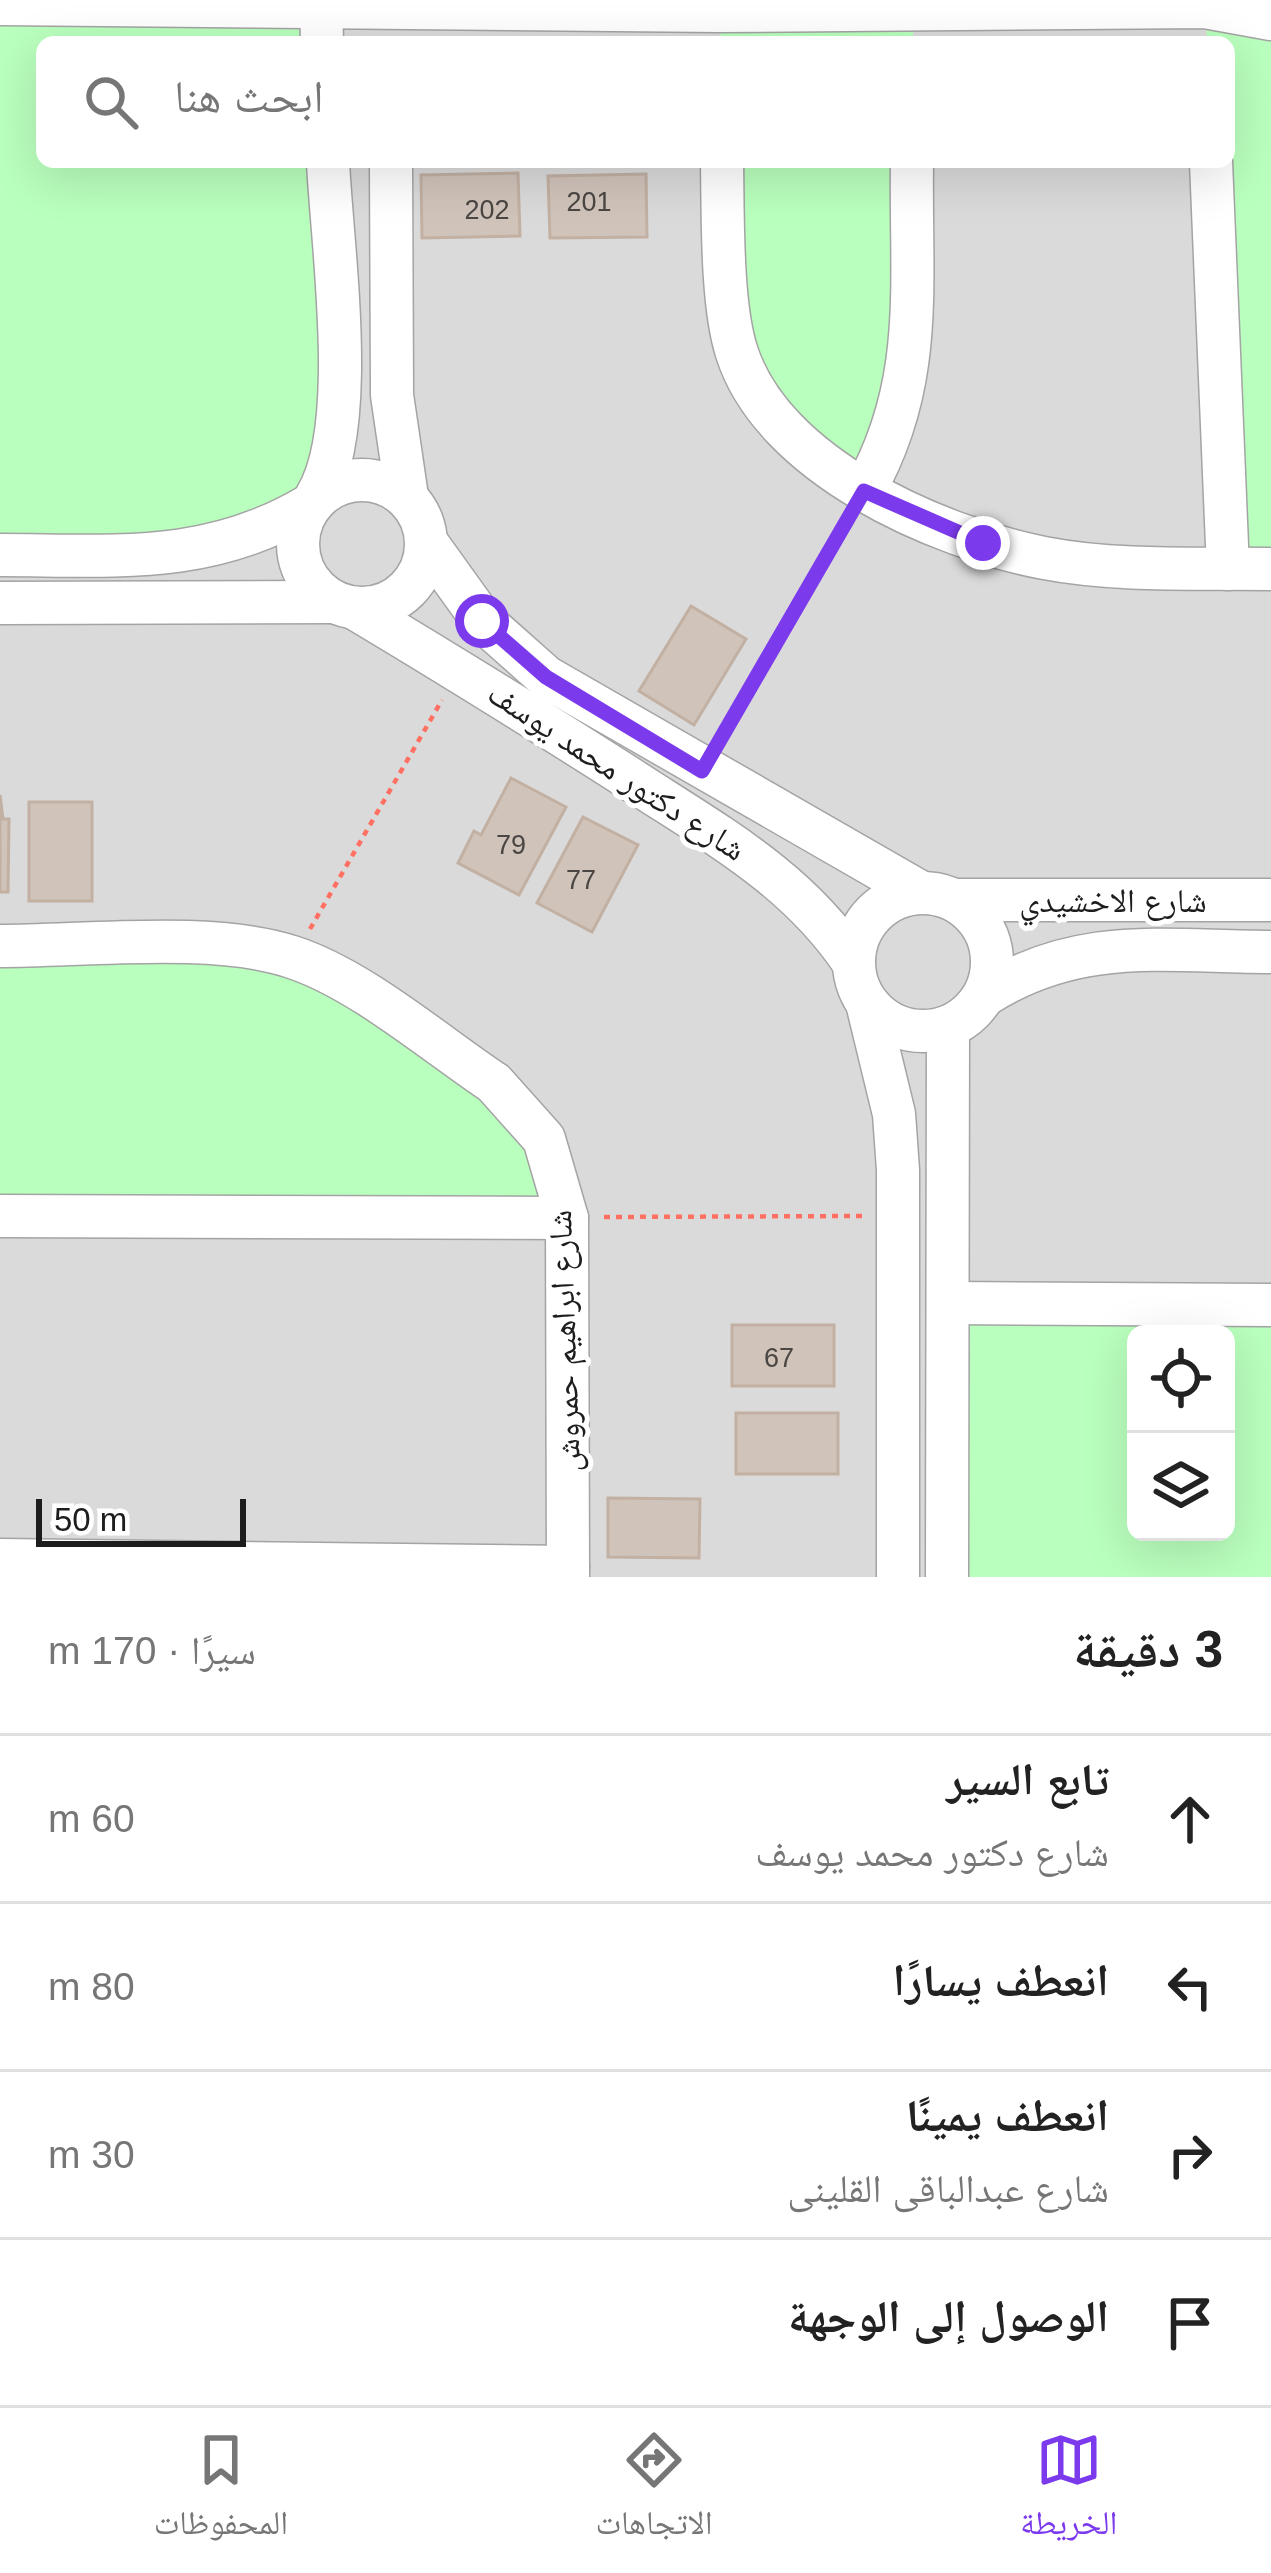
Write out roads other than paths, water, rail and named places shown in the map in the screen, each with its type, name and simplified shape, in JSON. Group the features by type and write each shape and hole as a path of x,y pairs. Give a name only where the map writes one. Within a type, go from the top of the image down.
{"street":[{"path":"0,4 719,26 1206,25 1271,20"},
{"path":"328,168 339,397 333,470 313,501 297,548 314,588 344,605"},
{"path":"391,168 392,395 407,497"},
{"path":"722,168 736,352 789,432 864,491 983,543 1045,558 1271,569"},
{"path":"864,491 888,449 903,405 910,359 911,168"},
{"path":"1211,168 1228,568"},
{"path":"0,555 187,553 232,544 338,484 362,479 386,484 407,497 418,510 427,543 422,569 406,592 383,605 0,603"},
{"name":"شارع دكتور محمد يوسف","path":"427,543 455,590 546,677 702,771 938,896"},
{"name":"شارع دكتور محمد يوسف","path":"344,605 460,669 776,873 805,899 853,962"},
{"path":"867,1003 904,1028 948,1027 970,1014 985,995 993,968 991,941 978,916 938,896 894,898 872,914 858,936 853,962 893,1114 898,1216 898,1577"},
{"name":"شارع الاخشيدي","path":"938,896 1271,899"},
{"name":"شارع ابراهيم حمروش","path":"0,946 248,946 293,957 339,979 494,1083 516,1104 544,1139 567,1218 568,1572"},
{"name":"شارع الاخشيدي","path":"985,995 1054,959 1091,951 1271,952"},
{"path":"947,1577 948,1027"},
{"path":"0,1216 567,1218"},
{"path":"950,1303 1271,1305"},
{"path":"0,1560 44,1569 568,1572"}]}
